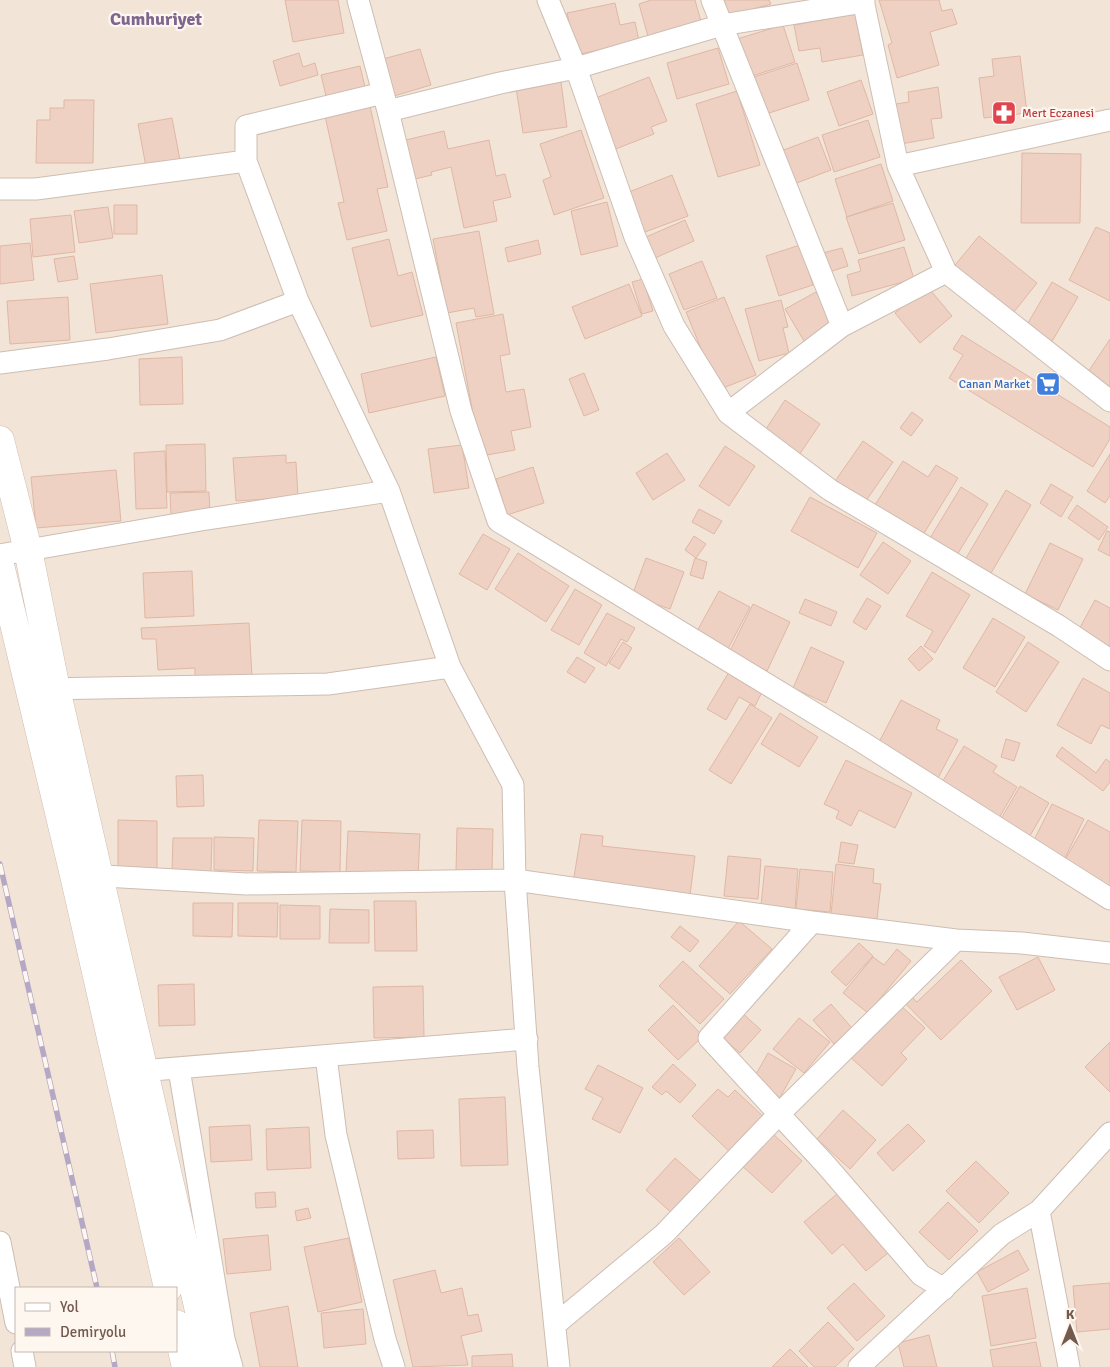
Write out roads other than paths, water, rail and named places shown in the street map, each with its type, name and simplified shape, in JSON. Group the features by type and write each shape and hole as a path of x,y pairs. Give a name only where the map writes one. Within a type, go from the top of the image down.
{"main road":[{"path":"0,440 28,550 56,689 86,875 130,1072 168,1287"},
{"path":"0,565 28,690 86,875"},
{"path":"130,1072 212,1367"},
{"path":"178,1333 186,1367"}],"street":[{"path":"358,0 386,102 461,411 498,521 862,742 1110,899"},
{"path":"548,0 576,68 635,237 674,326 728,413 830,490 1059,626 1110,660"},
{"path":"712,0 842,326"},
{"path":"559,1367 526,1040 515,880 513,785 450,667 389,491 298,301 246,161 246,126 500,83 576,68 722,26 863,1 898,166 946,272 1110,402"},
{"path":"898,166 1110,120"},
{"path":"0,189 36,189 246,161"},
{"path":"728,413 842,326 946,272"},
{"path":"0,362 108,349 220,330 298,301"},
{"path":"0,555 201,520 389,491"},
{"path":"28,690 328,684 450,667"},
{"path":"86,875 247,884 515,880 812,922 956,940 1022,943 1110,953"},
{"path":"812,922 709,1038 779,1114 921,1275 944,1289"},
{"path":"556,1324 664,1234 779,1114 956,940"},
{"path":"130,1072 526,1040"},
{"path":"326,1056 336,1135 385,1339 394,1367"},
{"path":"179,1069 224,1339 232,1367"},
{"path":"859,1367 1002,1234 1040,1211 1110,1133"},
{"path":"1040,1211 1070,1367"},
{"path":"0,1242 15,1318"},
{"path":"22,1352 25,1367"}],"railway":[{"path":"0,864 97,1287"},
{"path":"112,1352 115,1367"}],"place":[{"name":"Mert Eczanesi","path":"1004,113"},
{"name":"Canan Market","path":"1048,384"}],"district":[{"name":"Cumhuriyet","path":"156,19"}]}
